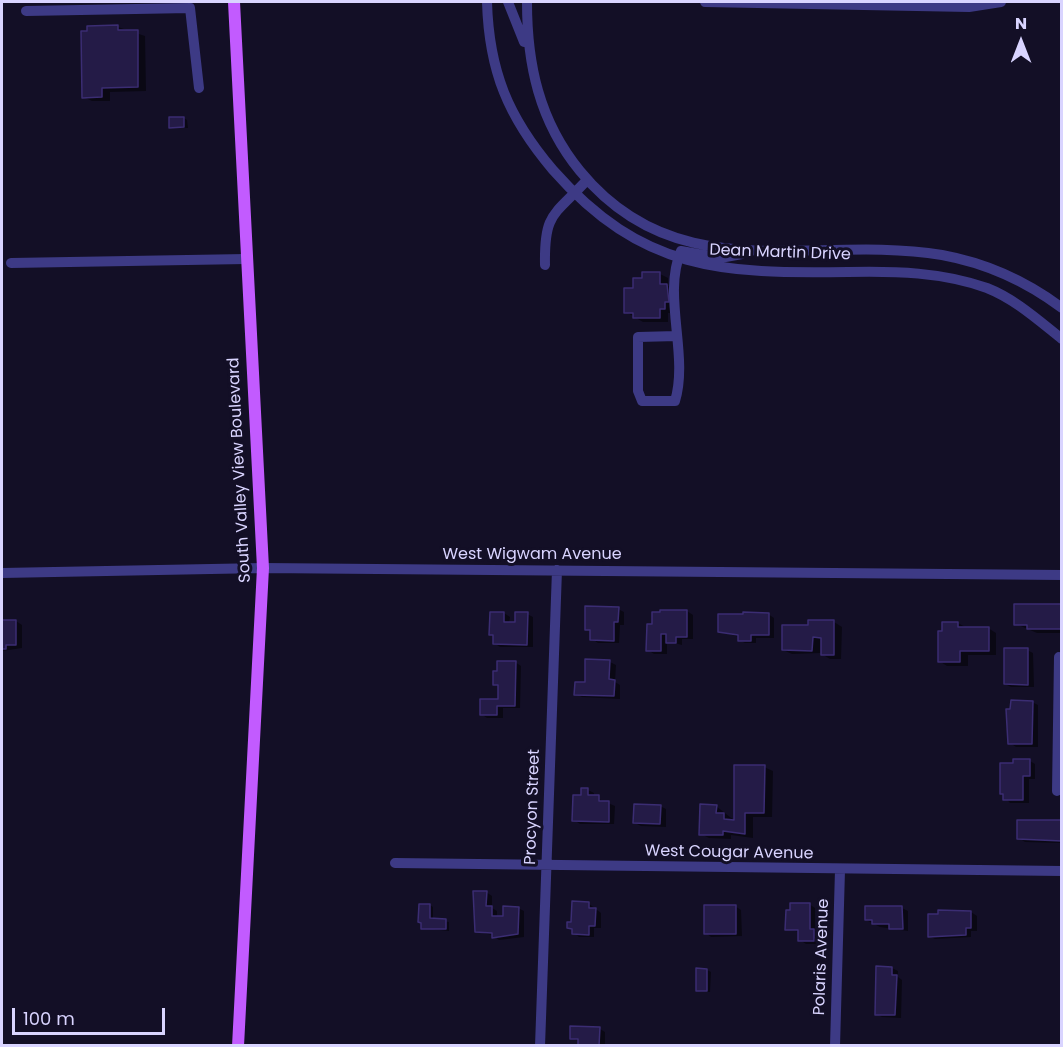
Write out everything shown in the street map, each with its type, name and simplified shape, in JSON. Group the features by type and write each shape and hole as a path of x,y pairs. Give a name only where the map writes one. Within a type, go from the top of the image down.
{"main road":[{"name":"South Valley View Boulevard","path":"234,2 263,568 238,1046"}],"street":[{"name":"Dean Martin Drive","path":"487,2 489,48 506,101 529,140 575,193 612,226 655,250 678,259 721,269 885,271 947,277 989,289 1007,298 1062,339"},
{"path":"508,2 529,56"},
{"name":"Dean Martin Drive","path":"527,2 529,56 533,79 545,115 572,161 587,180 632,217 675,238 716,248 754,251 905,252 962,259 1017,279 1062,308"},
{"path":"705,2 918,4 969,7 1001,2"},
{"path":"26,11 155,5 190,8 199,88"},
{"path":"545,265 547,226 553,215 587,180"},
{"path":"677,336 638,338 638,391 642,401 675,401 679,387 675,273 681,251 720,258 754,251"},
{"path":"785,251 785,271"},
{"path":"11,263 246,258"},
{"name":"West Wigwam Avenue","path":"2,573 263,568 1062,575"},
{"name":"Procyon Street","path":"540,1046 557,570"},
{"path":"1057,791 1060,724 1059,657"},
{"name":"West Cougar Avenue","path":"395,863 1062,871"},
{"name":"Polaris Avenue","path":"835,1046 840,870"}],"building":[{"path":"118,25 118,30 138,30 138,87 102,88 102,97 82,98 81,31 87,31 87,26"},
{"path":"169,117 184,117 184,127 169,128"},
{"path":"642,272 660,272 660,284 667,284 669,302 665,302 665,309 660,309 660,318 633,318 633,313 624,313 624,288 633,288 633,278 642,278"},
{"path":"1014,604 1062,604 1062,629 1027,629 1027,625 1014,625"},
{"path":"585,606 619,607 618,622 614,622 614,641 590,640 590,630 585,630"},
{"path":"660,610 687,610 687,637 676,637 676,643 666,643 666,634 661,634 661,651 646,651 647,624 652,624 652,612 660,612"},
{"path":"490,612 504,612 504,622 515,622 515,612 528,612 527,645 493,644 493,635 489,635"},
{"path":"743,612 769,613 769,635 751,635 751,641 738,641 738,635 718,632 718,614 743,614"},
{"path":"2,620 16,620 16,645 6,645 6,649 2,649"},
{"path":"808,620 834,620 834,655 821,655 821,638 813,637 812,651 782,650 782,625 808,625"},
{"path":"942,622 958,622 958,627 989,627 989,651 960,651 960,662 938,662 938,631 942,631"},
{"path":"1004,648 1028,648 1028,685 1004,684"},
{"path":"585,659 610,660 609,679 615,680 614,696 574,695 575,682 585,682"},
{"path":"497,661 516,661 515,706 497,706 497,715 480,715 480,699 498,699 498,685 493,685 493,671 497,671"},
{"path":"1011,700 1033,701 1032,744 1008,744 1006,709 1010,709"},
{"path":"1013,759 1030,759 1030,776 1023,776 1023,800 1003,800 1003,794 1000,794 1000,763 1013,763"},
{"path":"734,765 765,765 764,813 745,813 745,834 723,831 723,835 699,835 700,804 717,805 716,813 724,813 724,819 734,820"},
{"path":"581,788 588,788 588,795 599,795 599,801 609,801 609,822 572,821 573,795 581,795"},
{"path":"634,804 661,805 660,824 633,823"},
{"path":"1017,820 1062,820 1062,841 1017,839"},
{"path":"473,891 487,891 486,906 492,906 492,916 503,916 503,906 519,907 518,934 492,938 492,933 475,932"},
{"path":"572,901 589,902 589,908 596,908 595,926 589,926 589,935 572,934 572,929 567,928 567,922 571,922"},
{"path":"790,903 810,903 810,929 814,929 814,941 798,941 798,930 785,930 786,910 790,910"},
{"path":"419,904 430,904 430,918 446,919 446,929 421,929 421,923 418,922"},
{"path":"704,905 736,905 736,934 704,934"},
{"path":"865,906 902,906 903,929 889,929 889,924 872,924 872,920 865,920"},
{"path":"938,910 971,911 971,928 966,928 966,935 928,937 928,914 938,914"},
{"path":"876,966 892,967 892,975 897,975 895,1015 875,1015"},
{"path":"696,968 707,969 707,991 696,991"},
{"path":"570,1026 600,1027 599,1046 570,1046 578,1045 578,1039 570,1039"}]}
